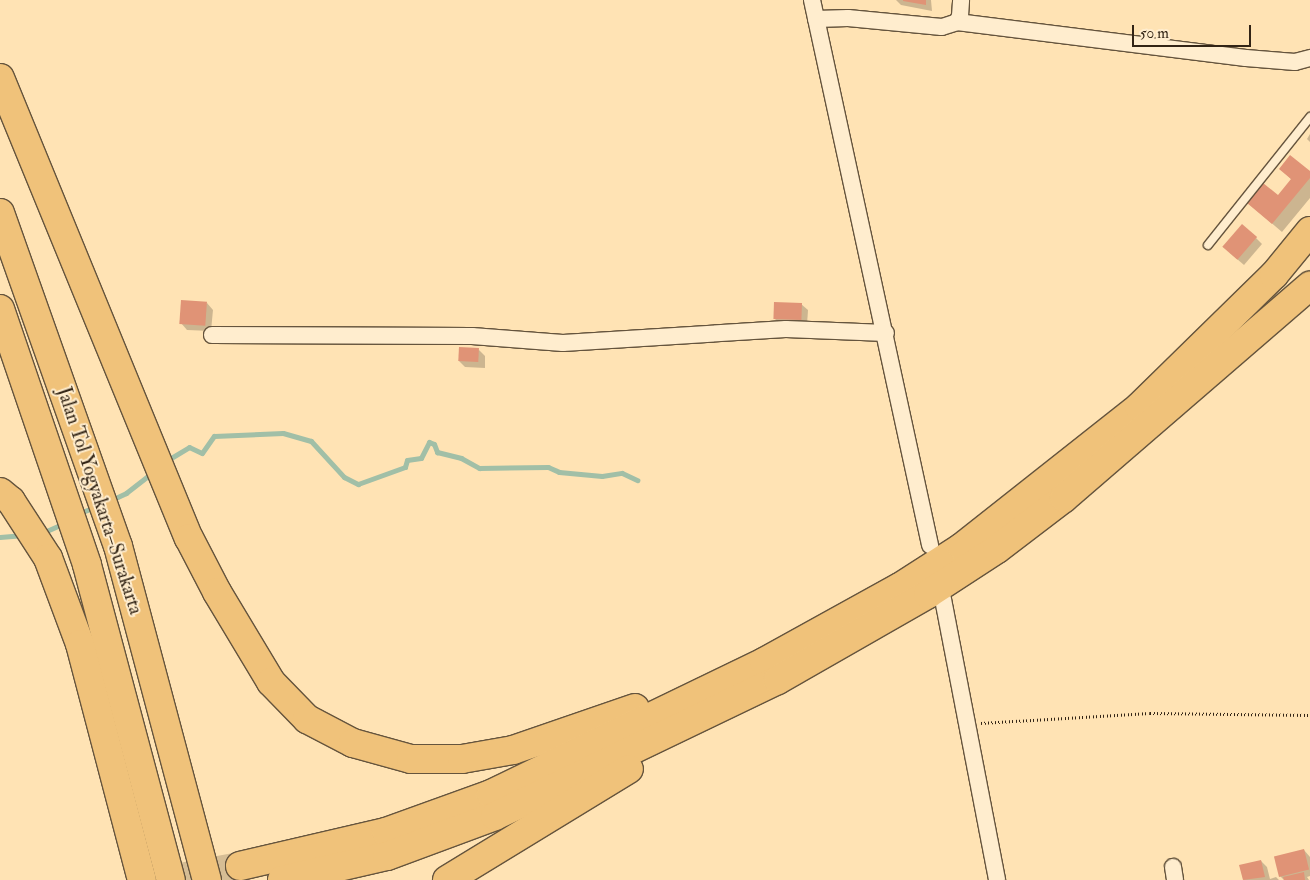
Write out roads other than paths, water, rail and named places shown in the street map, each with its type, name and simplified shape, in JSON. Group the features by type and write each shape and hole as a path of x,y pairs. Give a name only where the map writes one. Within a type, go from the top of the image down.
{"highway":[{"path":"0,78 189,538 271,682 307,719 353,743 411,759 462,759 513,750 771,671"},
{"name":"Jalan Tol Yogyakarta–Surakarta","path":"0,213 118,546 207,880"},
{"path":"447,880 962,547 1139,407 1274,275 1310,231"},
{"path":"282,880 387,856 496,816 771,671 928,594 997,549 1064,498 1310,286"},
{"name":"Jalan Tol Yogyakarta–Surakarta","path":"0,309 87,565 172,880"},
{"path":"0,492 10,501 48,558 80,644 142,880"},
{"path":"240,866 386,832 490,794 771,671"}],"street":[{"path":"812,0 886,333 930,545"},
{"path":"957,22 960,16 961,0"},
{"path":"816,19 848,18 934,27 957,22 1246,58 1295,62 1310,58"},
{"path":"212,336 472,336 570,343 786,329 886,333"},
{"path":"943,599 997,880"}],"lane":[{"path":"1208,245 1310,117"}],"waterway":[{"path":"166,461 189,447 202,453 214,436 283,433 311,441 344,477 358,484 405,467 407,460 421,458 429,442 434,444 437,452 461,458 479,468 548,467 559,472 602,476 622,473 637,480"},
{"path":"109,501 126,493 152,473"},
{"path":"77,514 95,507"},
{"path":"42,533 64,523"},
{"path":"0,537 21,535"}],"tunnel":[{"path":"164,880 240,866"}]}
